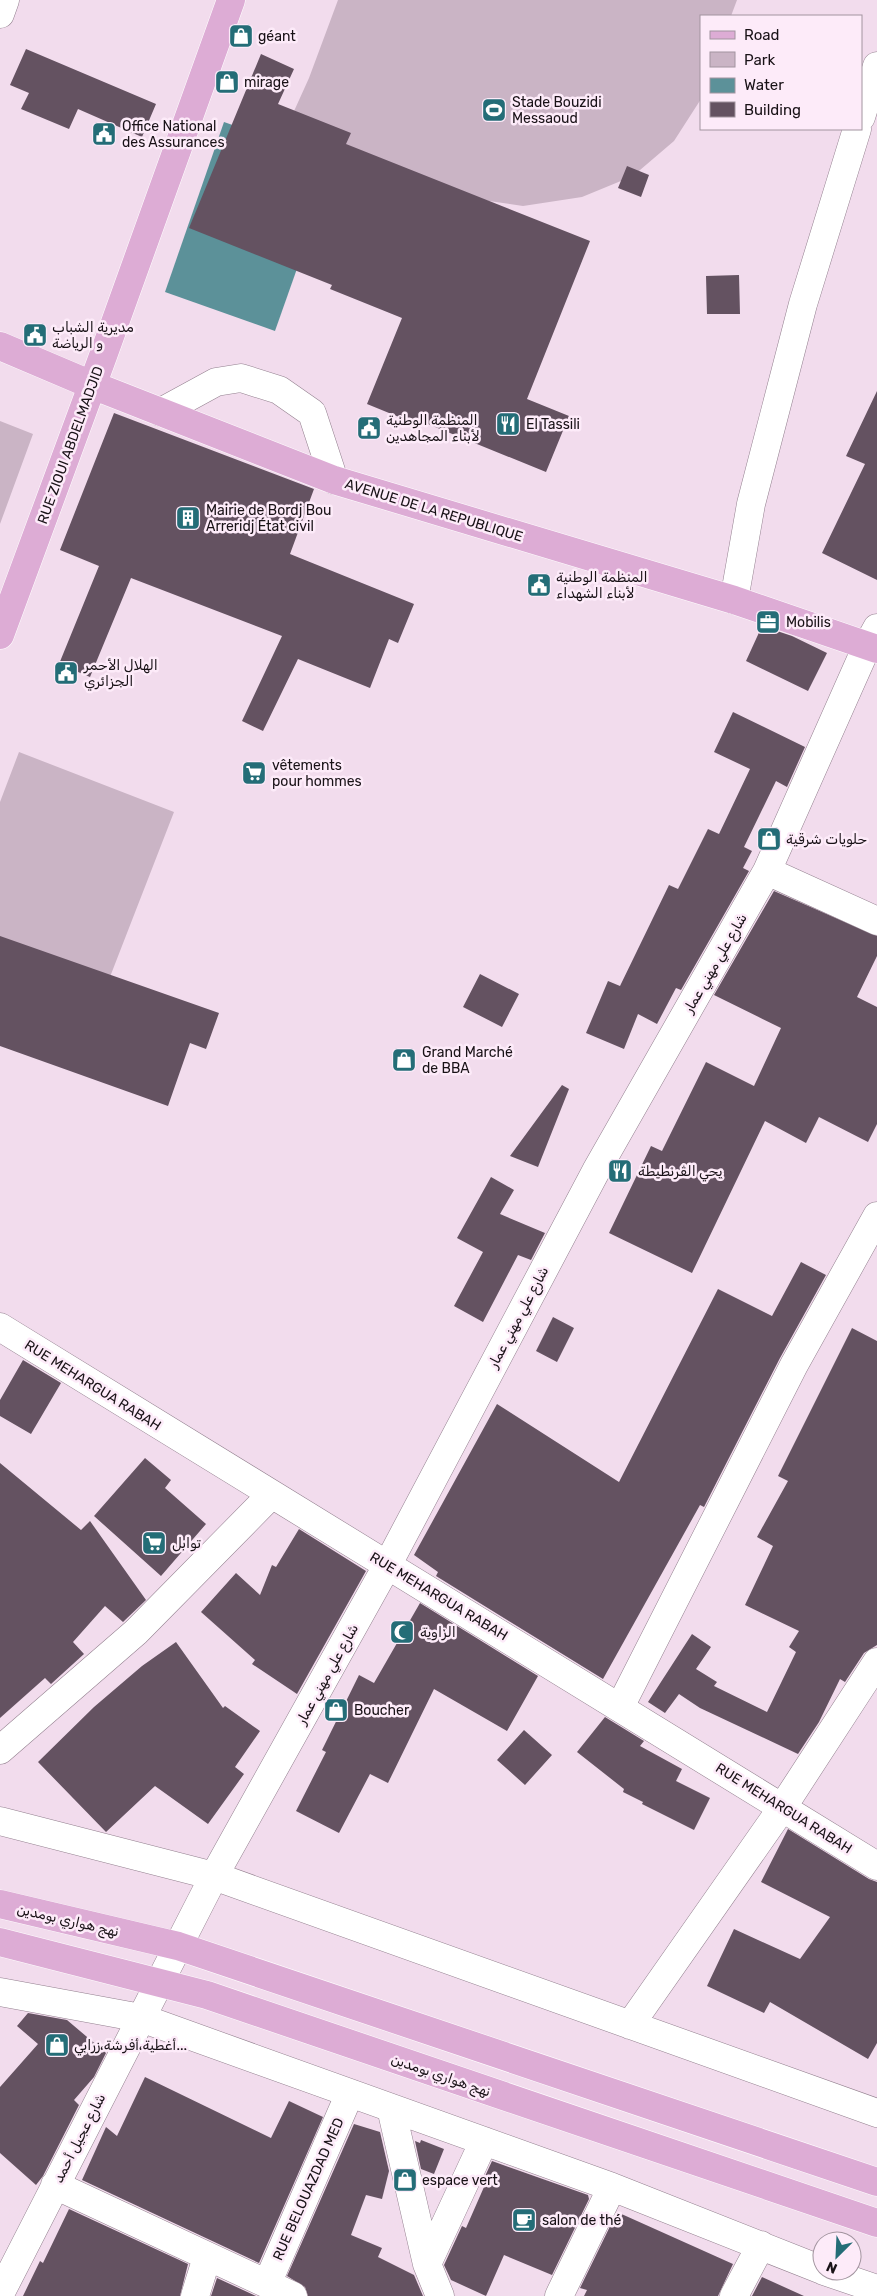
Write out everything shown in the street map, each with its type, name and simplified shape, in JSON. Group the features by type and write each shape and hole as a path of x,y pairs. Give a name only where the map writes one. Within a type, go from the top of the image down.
{"main road":[{"name":"RUE ZIOUI ABDELMADJID","path":"0,635 231,0"},
{"name":"AVENUE DE LA REPUBLIQUE","path":"0,346 92,385 334,480 874,641"},
{"name":"نهج هواري بومدين","path":"0,1904 178,1946 877,2182"},
{"name":"نهج هواري بومدين","path":"0,1942 207,1995 877,2223"}],"street":[{"path":"0,14 5,0"},
{"path":"862,114 875,78"},
{"path":"734,600 751,504 800,314 857,130"},
{"path":"161,412 216,382 241,378 279,390 312,412 334,480"},
{"name":"شارع علي مهني عمار","path":"159,1983 214,1876 388,1564 596,1172 768,871 874,641"},
{"path":"768,871 877,922"},
{"path":"620,1707 794,1365 877,1216"},
{"name":"RUE MEHARGUA RABAH","path":"0,1327 270,1495 388,1564 877,1866"},
{"path":"0,1750 136,1632 270,1495"},
{"path":"630,2025 782,1808 875,1668"},
{"path":"0,1821 214,1876 877,2113"},
{"name":"شارع عجيل أحمد","path":"0,2294 159,1983"},
{"path":"0,1992 141,2018 612,2188 761,2245 812,2270"},
{"name":"RUE BELOUAZDAD MED","path":"267,2284 350,2093"},
{"path":"391,2108 426,2264 440,2296"},
{"path":"426,2264 484,2141"},
{"path":"55,2185 293,2296"},
{"path":"558,2296 612,2188"},
{"path":"734,2296 761,2245"},
{"path":"195,2296 207,2257"},
{"path":"842,2281 877,2289"}],"green space":[{"name":"Stade Bouzidi Messaoud","path":"338,0 737,0 731,15 700,15 700,101 674,141 633,176 582,197 523,206 468,198 290,120 309,78"},
{"path":"0,421 33,434 0,524"},
{"path":"19,752 174,812 108,982 0,940 0,802"}],"water":[{"path":"224,122 335,161 275,331 165,292"}],"building":[{"path":"26,49 156,104 142,137 78,109 69,129 21,109 29,93 10,85"},
{"path":"261,54 294,69 278,104 351,133 346,144 590,241 527,399 569,416 546,472 418,420 416,424 367,404 402,318 330,289 332,285 189,228"},
{"path":"627,166 649,175 641,197 618,188"},
{"path":"739,275 740,314 707,314 706,276"},
{"path":"877,391 877,580 822,553 865,464 846,456"},
{"name":"Mairie de Bordj Bou Arreridj État civil","path":"114,413 314,489 290,554 414,604 398,643 389,639 370,688 298,659 263,731 242,721 282,636 131,578 90,677 59,664 99,566 60,550"},
{"path":"762,626 792,636 827,653 808,691 746,661"},
{"path":"733,712 805,747 787,787 776,781 744,847 752,851 743,868 749,871 681,990 676,988 657,1024 638,1014 624,1049 586,1033 608,981 620,986 669,885 678,889 708,829 719,834 750,769 714,752"},
{"path":"774,891 877,936 877,956 857,997 877,1007 877,1124 868,1142 819,1117 806,1143 765,1121 692,1273 609,1233 651,1146 662,1151 706,1062 754,1086 781,1028 714,995"},
{"path":"0,936 219,1013 206,1049 190,1043 168,1106 0,1046"},
{"path":"480,974 519,994 502,1027 463,1007"},
{"path":"562,1085 569,1089 538,1167 510,1156"},
{"path":"491,1177 514,1190 500,1214 545,1233 531,1260 518,1255 483,1322 454,1306 483,1252 457,1238"},
{"path":"801,1262 826,1275 780,1358 704,1507 700,1505 603,1679 436,1576 438,1572 414,1555 497,1404 619,1482 718,1289 772,1316"},
{"path":"553,1317 574,1328 557,1362 536,1351"},
{"path":"852,1328 877,1341 877,1645 864,1653 845,1682 840,1679 819,1722 798,1754 700,1708 679,1694 665,1713 648,1702 692,1634 711,1647 696,1669 717,1682 714,1686 767,1712 796,1652 789,1647 799,1631 745,1605 773,1546 757,1537 788,1481 778,1476"},
{"path":"23,1360 61,1383 31,1434 0,1416 0,1400"},
{"path":"145,1458 171,1480 165,1488 206,1524 161,1576 94,1516"},
{"path":"0,1463 81,1530 90,1521 146,1600 123,1622 105,1606 73,1642 84,1654 51,1684 45,1678 0,1718"},
{"path":"299,1529 366,1571 297,1694 252,1664 255,1660 201,1612 236,1573 260,1595 272,1565 276,1567"},
{"path":"420,1603 538,1676 507,1731 434,1689 388,1783 370,1774 339,1833 296,1811 326,1752 322,1750 359,1675 374,1683"},
{"path":"176,1642 223,1708 225,1706 260,1731 235,1767 244,1774 208,1824 155,1786 106,1832 38,1762 94,1707 142,1666"},
{"path":"605,1717 644,1741 640,1746 682,1769 676,1781 710,1798 694,1830 642,1804 643,1802 623,1792 624,1789 577,1752"},
{"path":"524,1730 552,1755 525,1785 497,1760"},
{"path":"788,1829 869,1879 877,1882 877,2043 868,2059 770,2002 764,2013 707,1986 734,1929 800,1959 830,1917 761,1882"},
{"path":"28,2013 67,2020 106,2053 94,2077 74,2100 79,2105 43,2176 36,2185 0,2153 0,2087 38,2044 17,2026"},
{"path":"145,2077 271,2138 289,2101 323,2117 259,2263 82,2180 106,2127 117,2136"},
{"path":"354,2124 380,2132 389,2171 382,2199 366,2195 351,2235 382,2248 378,2257 414,2275 423,2296 308,2296 305,2287 287,2276"},
{"path":"421,2140 444,2149 434,2174 421,2169 415,2141 420,2143"},
{"name":"salon de thé","path":"492,2161 588,2195 589,2199 552,2275 504,2255 486,2296 451,2280 444,2265 462,2226 466,2228 484,2187 481,2185"},
{"path":"69,2209 188,2264 180,2296 23,2296 40,2261 43,2263"},
{"path":"617,2212 733,2264 718,2296 584,2296 587,2290 580,2288"},
{"path":"762,2277 804,2296 752,2296"},
{"path":"217,2278 256,2296 211,2296"}],"place":[{"name":"géant","path":"241,36"},
{"name":"mirage","path":"227,82"},
{"name":"Stade Bouzidi Messaoud","path":"494,110"},
{"name":"Office National des Assurances","path":"104,134"},
{"name":"مديرية الشباب و الرياضة","path":"35,335"},
{"name":"El Tassili","path":"508,424"},
{"name":"المنظمة الوطنية لأبناء المجاهدين","path":"369,428"},
{"name":"Mairie de Bordj Bou Arreridj État civil","path":"188,518"},
{"name":"المنظمة الوطنية لأبناء الشهداء","path":"539,585"},
{"name":"Mobilis","path":"768,622"},
{"name":"الهلال الأحمر الجزائري","path":"66,673"},
{"name":"vêtements pour hommes","path":"254,773"},
{"name":"حلويات شرقية","path":"769,839"},
{"name":"Grand Marché de BBA","path":"404,1060"},
{"name":"يحي الڤرنطيطة","path":"620,1171"},
{"name":"توابل","path":"154,1543"},
{"name":"الزاوية","path":"402,1632"},
{"name":"Boucher","path":"336,1710"},
{"name":"أغطية،أفرشة،زرابي...","path":"57,2045"},
{"name":"espace vert","path":"405,2180"},
{"name":"salon de thé","path":"524,2220"}]}
